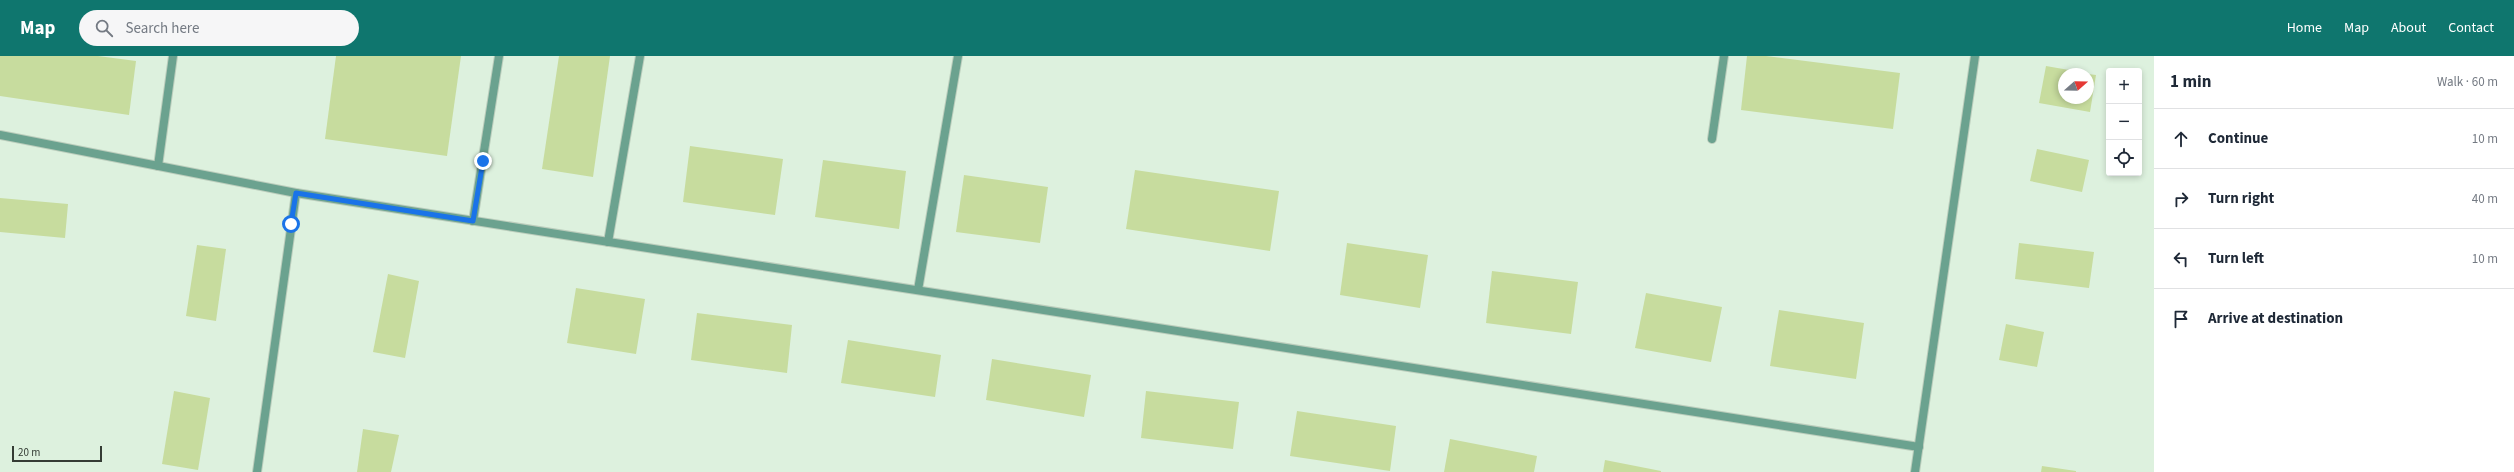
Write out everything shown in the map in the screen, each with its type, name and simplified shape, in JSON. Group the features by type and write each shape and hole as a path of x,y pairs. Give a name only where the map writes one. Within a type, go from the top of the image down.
{"street":[{"path":"158,166 173,56"},
{"path":"473,221 499,56"},
{"path":"608,242 640,56"},
{"path":"918,290 958,56"},
{"path":"1712,139 1724,56"},
{"path":"1915,472 1975,56"},
{"path":"0,135 296,193 1919,447"},
{"path":"257,472 296,193"}],"building":[{"path":"0,56 98,56 136,61 129,115 0,96"},
{"path":"336,56 461,56 447,156 325,139"},
{"path":"559,56 610,56 593,177 542,169"},
{"path":"1747,56 1766,56 1900,73 1893,129 1741,110"},
{"path":"2046,66 2058,68 2058,104 2091,104 2090,112 2039,103"},
{"path":"2094,75 2096,75 2094,87"},
{"path":"690,146 783,159 775,215 683,202"},
{"path":"2037,149 2089,160 2082,192 2030,181"},
{"path":"823,160 906,171 899,229 815,217"},
{"path":"1135,170 1279,191 1270,251 1126,229"},
{"path":"964,175 1048,187 1040,243 956,232"},
{"path":"0,198 68,204 65,238 0,232"},
{"path":"1347,243 1428,255 1420,308 1340,295"},
{"path":"2019,243 2094,252 2089,288 2015,279"},
{"path":"197,245 226,249 216,321 186,316"},
{"path":"1492,271 1578,282 1571,334 1486,323"},
{"path":"388,274 419,281 405,358 373,352"},
{"path":"576,288 645,299 636,354 567,343"},
{"path":"1646,293 1722,307 1711,362 1635,348"},
{"path":"1779,310 1864,323 1856,379 1770,366"},
{"path":"697,313 792,325 787,373 691,360"},
{"path":"2006,324 2044,332 2037,367 1999,360"},
{"path":"848,340 941,355 935,397 841,383"},
{"path":"992,359 1091,375 1084,417 986,400"},
{"path":"174,391 210,398 198,470 162,464"},
{"path":"1146,391 1239,402 1233,449 1141,438"},
{"path":"1297,411 1396,426 1390,471 1290,456"},
{"path":"363,429 399,435 391,472 357,472"},
{"path":"1450,439 1537,456 1534,472 1444,472"},
{"path":"1605,460 1661,471 1661,472 1603,472"},
{"path":"2042,466 2076,471 2076,472 2041,472"}],"route":[{"path":"291,224 296,193 473,221 483,161"}]}
